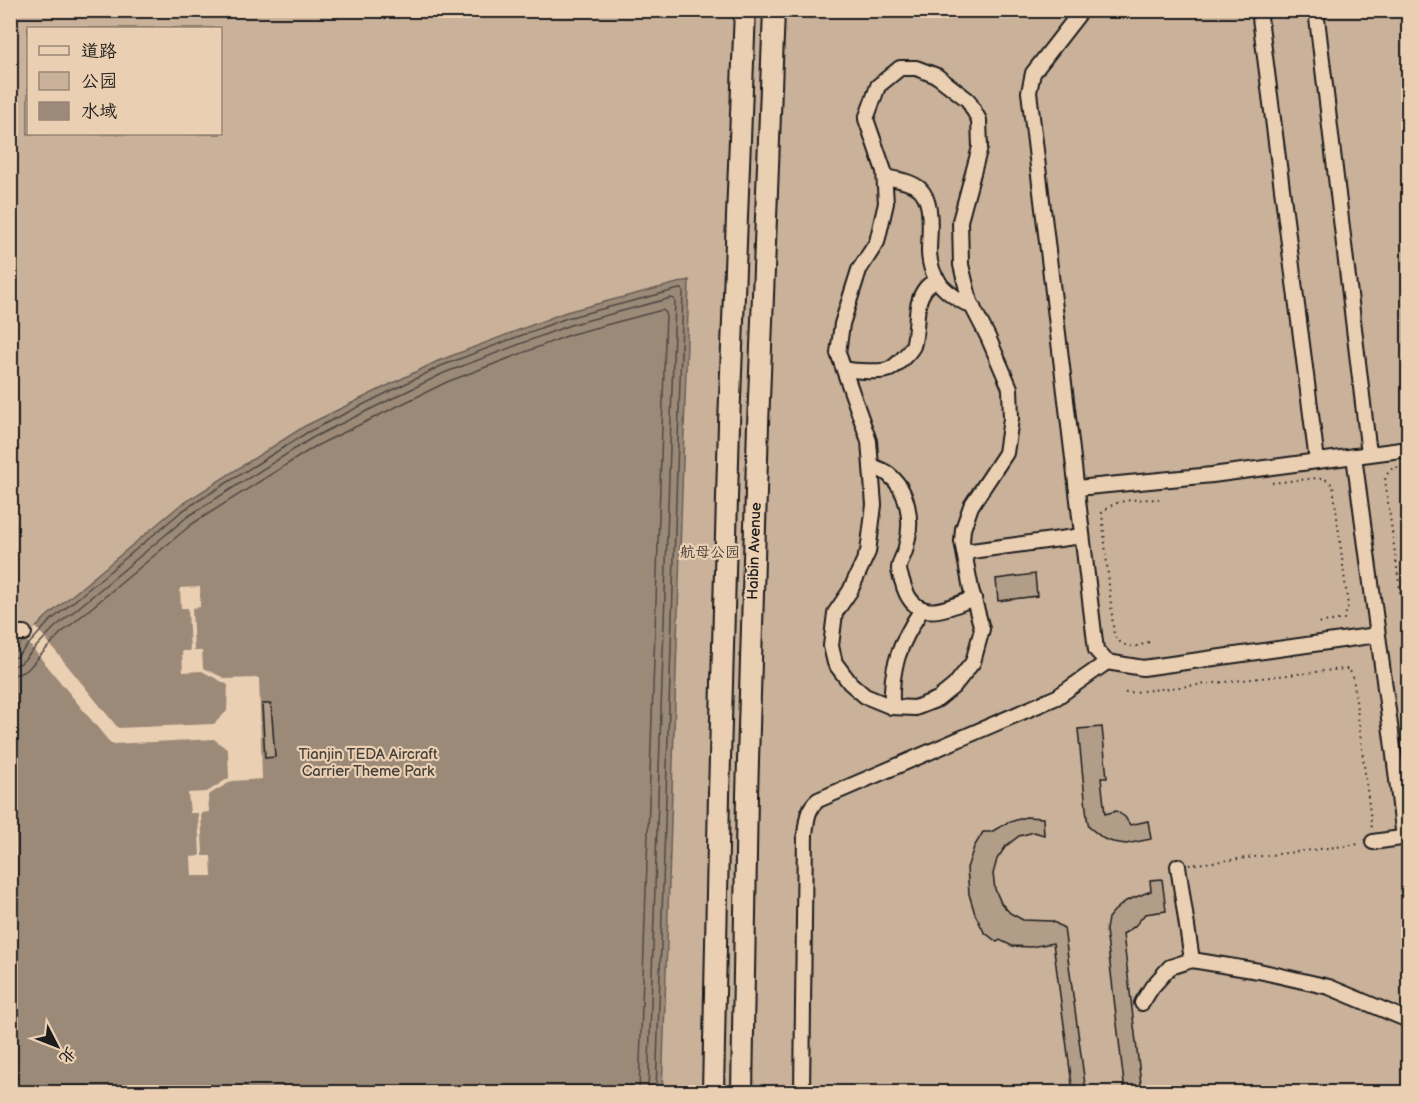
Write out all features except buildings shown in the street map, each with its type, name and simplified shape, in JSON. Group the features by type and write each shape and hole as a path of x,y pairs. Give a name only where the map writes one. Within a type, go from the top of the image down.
{"highway":[{"name":"Haibin Avenue","path":"713,1092 718,795 728,448 745,10"},
{"name":"Haibin Avenue","path":"742,1092 747,795 774,10"}],"street":[{"path":"1082,10 1033,73 1029,92 1096,650 1107,662 1143,668 1377,635"},
{"path":"1259,10 1317,461"},
{"path":"1316,10 1369,454"},
{"path":"900,68 916,68 938,76 968,100 980,120 980,147 960,221 961,265 970,302 1010,388 1011,419 1006,453 971,506 963,529 964,552 982,629 973,662 954,686 938,699 915,708 892,707 865,696 850,683 835,663 831,646 835,613 850,591 868,552 874,505 869,441 838,352 842,324 859,270 877,242 886,203 885,177 874,137 866,119 878,86 900,68"},
{"path":"885,177 910,183 920,189 927,203 931,225 930,265 943,288 956,299 973,307"},
{"path":"844,369 865,371 890,369 902,358 912,347 917,324 918,303 927,286 938,280"},
{"path":"1077,488 1212,475 1408,449"},
{"path":"1353,456 1406,837 1373,842"},
{"path":"871,466 887,473 904,493 910,528 899,569 908,596 917,607 928,611 941,610 974,598"},
{"path":"964,552 1083,536"},
{"path":"892,707 891,693 897,656 905,637 922,609"},
{"path":"802,1092 805,834 807,814 812,805 818,800 1057,697 1107,662"},
{"path":"1178,866 1192,960"},
{"path":"1142,1003 1152,987 1170,967 1192,960 1259,970 1329,987 1408,1020"}],"path":[{"path":"1404,468 1397,466 1391,469 1385,480 1402,605 1406,608"},
{"path":"1272,483 1317,478 1325,479 1333,485 1348,606 1344,619 1318,623"},
{"path":"1149,642 1131,647 1122,644 1114,636 1102,513 1118,501 1159,499"},
{"path":"1125,693 1333,670 1349,669 1353,677 1373,842 1178,866"}],"green space":[{"name":"航母公园","path":"11,11 1408,11 1408,1092 11,1092"}],"water":[{"name":"Tianjin TEDA Aircraft Carrier Theme Park","path":"689,280 662,1092 11,1092 10,655 45,618 179,506 305,426 438,361 566,312"}],"pier":[{"path":"200,587 200,607 192,608 194,651 202,651 203,668 226,679 259,678 262,779 232,781 208,795 209,812 201,813 203,856 211,856 212,876 192,876 191,857 200,856 198,813 190,813 188,793 207,792 229,778 228,750 214,739 111,744 25,639 36,627 118,728 214,724 227,711 228,685 202,671 183,672 182,651 190,651 188,608 181,608 180,588"}]}
